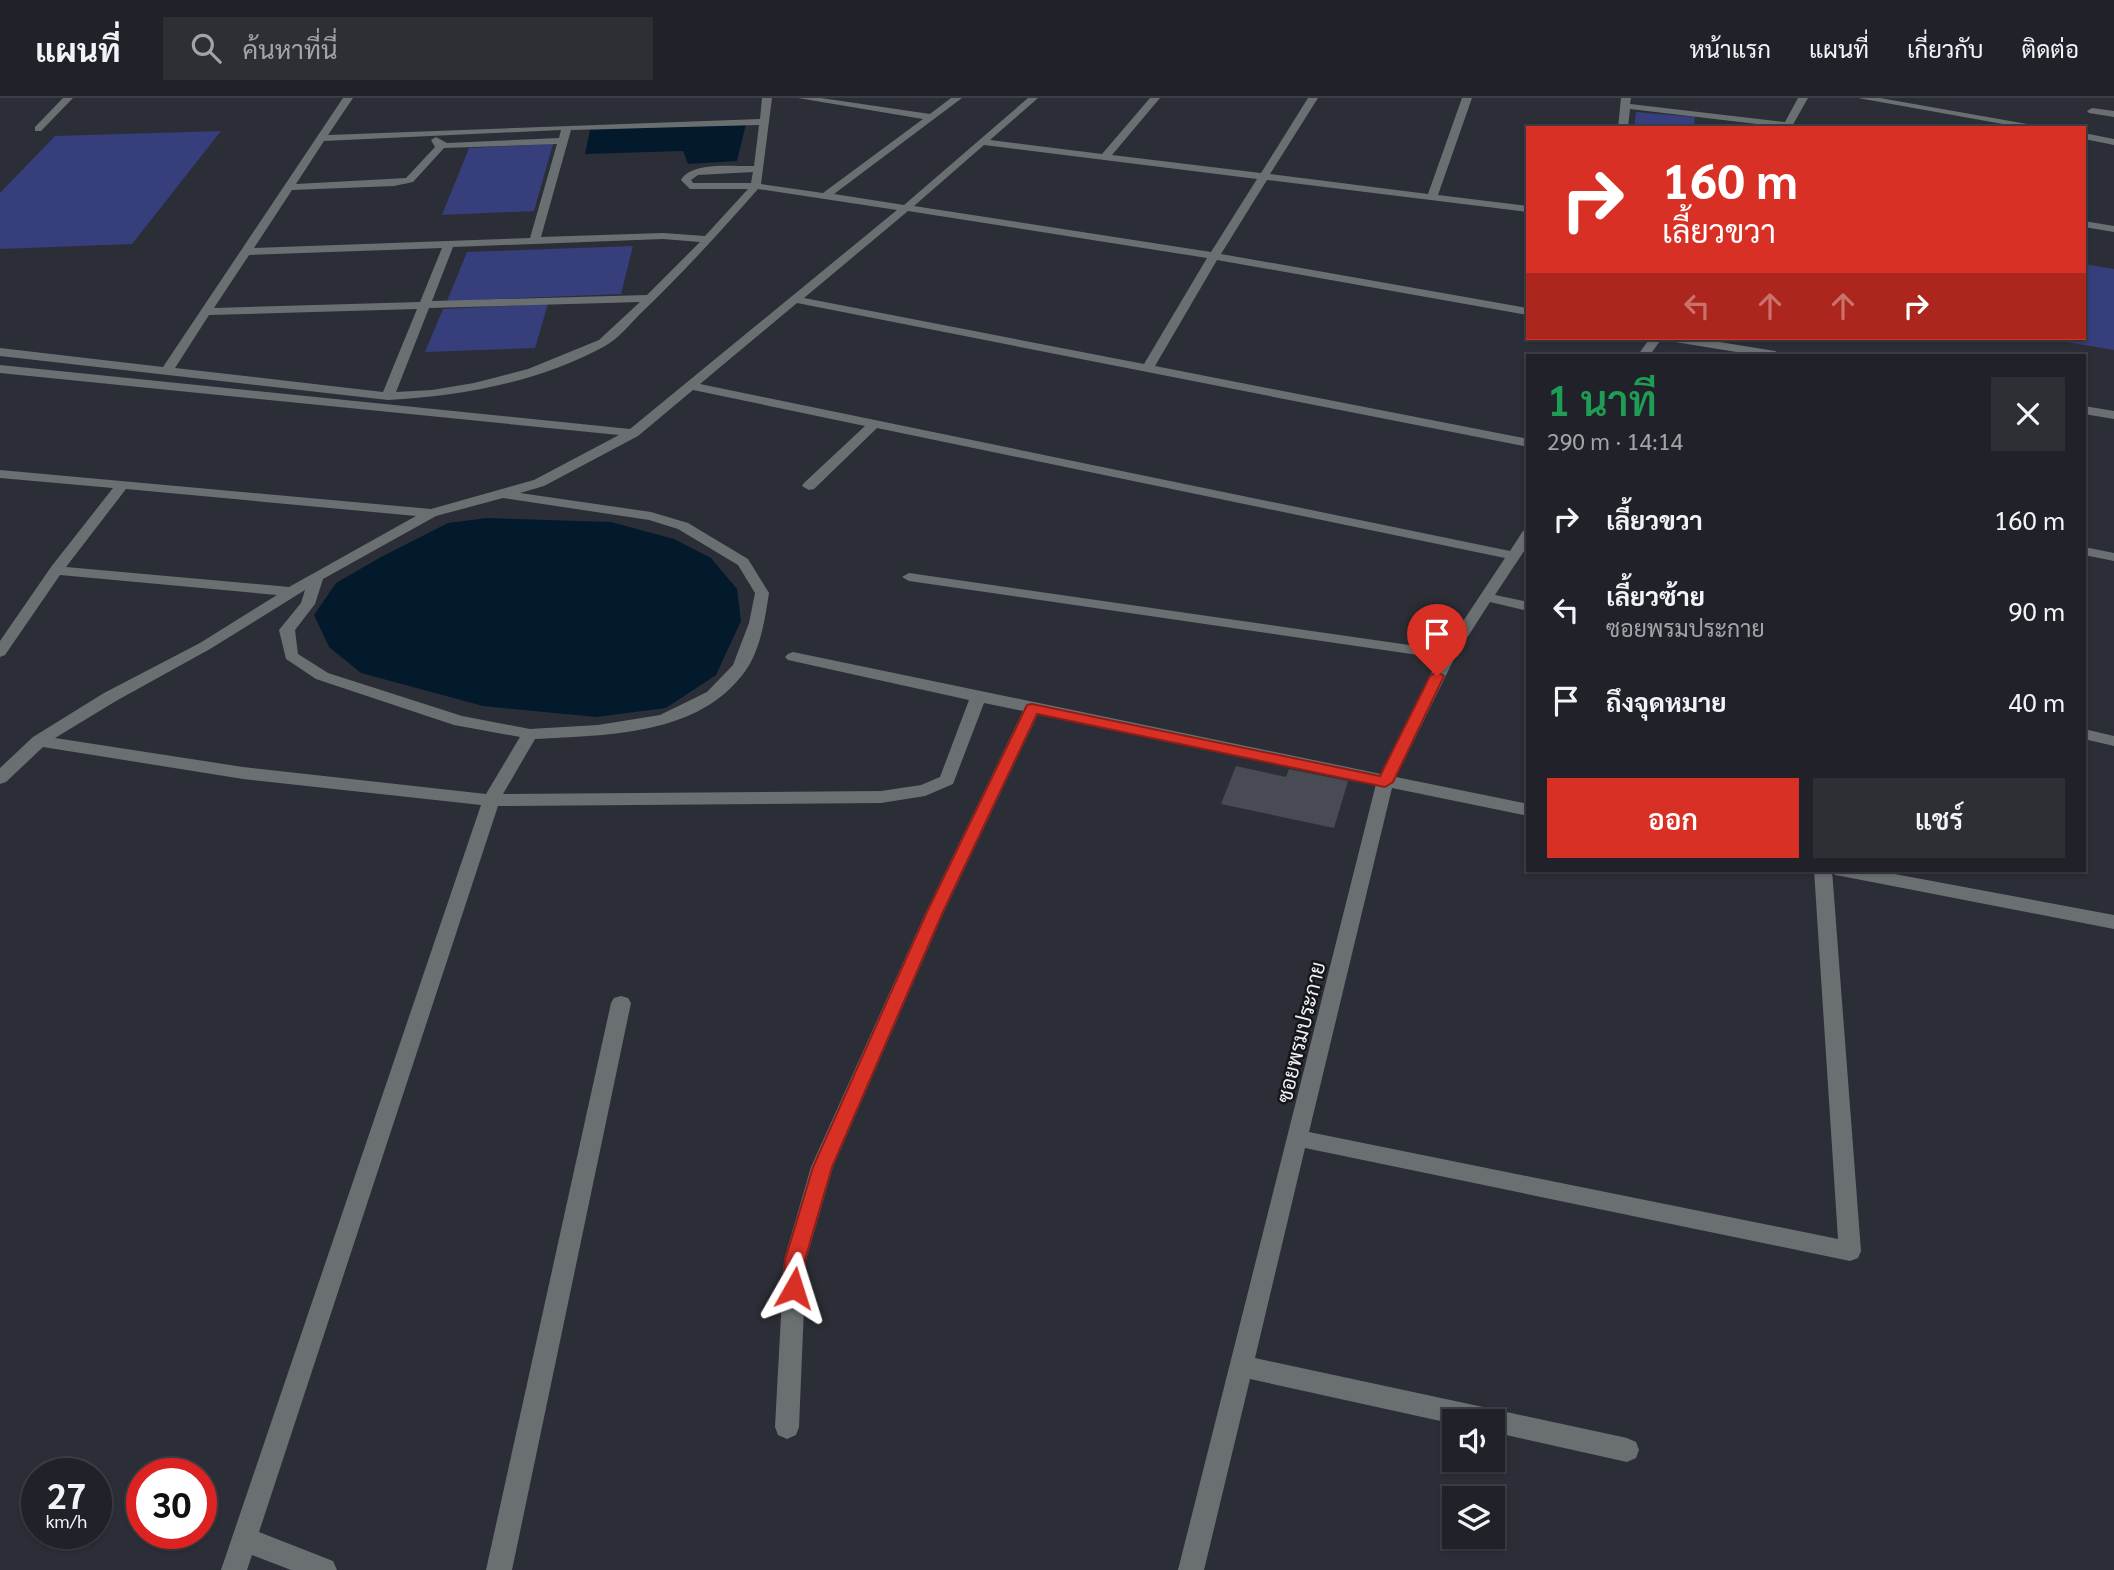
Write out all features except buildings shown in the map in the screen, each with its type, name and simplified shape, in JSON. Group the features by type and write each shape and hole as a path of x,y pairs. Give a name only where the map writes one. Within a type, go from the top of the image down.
{"street":[{"path":"38,129 68,98"},
{"path":"166,372 348,98"},
{"path":"0,352 388,396 442,392 531,372 603,343 650,298 756,186 767,98"},
{"path":"803,98 931,117"},
{"path":"825,196 957,98"},
{"path":"0,778 39,741 110,697 205,646 316,578 431,513 539,483 633,433 906,208 1033,98"},
{"path":"1104,158 1155,98"},
{"path":"1147,369 1213,256 1313,98"},
{"path":"1432,198 1468,98"},
{"path":"1623,126 1626,102 1787,126 1802,98"},
{"path":"1863,98 2026,126"},
{"path":"2092,111 2114,114"},
{"path":"321,138 567,127 764,122"},
{"path":"535,240 567,127"},
{"path":"437,133 436,144 442,145 563,141"},
{"path":"2086,136 2114,142"},
{"path":"981,142 1526,209"},
{"path":"288,187 394,183 409,180 442,145"},
{"path":"758,169 697,172 689,175 686,180 690,186 756,186 1213,256 1526,312"},
{"path":"2086,224 2114,229"},
{"path":"244,252 663,236 707,239"},
{"path":"388,396 449,244"},
{"path":"205,312 650,298"},
{"path":"793,299 1526,443"},
{"path":"1687,340 1769,354"},
{"path":"0,369 633,433"},
{"path":"691,386 1514,556"},
{"path":"2086,410 2114,415"},
{"path":"809,486 874,424"},
{"path":"0,474 431,513"},
{"path":"0,652 56,570 123,484"},
{"path":"316,578 308,604 288,630 290,656 322,676 460,721 530,734 598,730 664,720 713,696 740,667 757,623 762,593 743,562 683,526 651,516 504,494"},
{"name":"ซอยพรมประกาย","path":"1191,1570 1385,782 1448,655 1526,537"},
{"path":"2086,551 2114,557"},
{"path":"56,570 293,592"},
{"path":"909,577 1448,655"},
{"path":"1486,597 1526,607"},
{"path":"793,657 1032,709 1526,810"},
{"path":"39,741 243,773 491,800 881,797 925,790 947,780 978,697"},
{"path":"787,1427 795,1260 822,1167 934,914 1032,709"},
{"path":"234,1570 491,800 530,734"},
{"path":"2086,734 2114,741"},
{"path":"1298,1138 1850,1251 1823,872"},
{"path":"1852,872 2114,922"},
{"path":"499,1570 621,1003"},
{"path":"1241,1366 1627,1450"},
{"path":"245,1539 324,1570"}],"shaded area":[{"path":"1636,112 1695,117 1694,126 1634,126"},
{"path":"746,124 737,161 688,164 683,151 585,154 590,130"},
{"path":"221,131 132,244 0,249 0,193 55,136"},
{"path":"553,144 534,211 442,215 469,148"},
{"path":"633,246 621,294 447,301 467,252"},
{"path":"2086,264 2114,269 2114,350 2055,340 2086,340"},
{"path":"548,304 535,348 425,352 443,309"},
{"path":"487,518 611,522 674,539 711,558 737,589 741,621 716,675 666,708 596,717 483,706 361,673 329,647 314,615 336,583 448,523"}],"route":[{"path":"794,1288 795,1260 822,1167 934,914 1032,709 1385,782 1437,676"}]}
